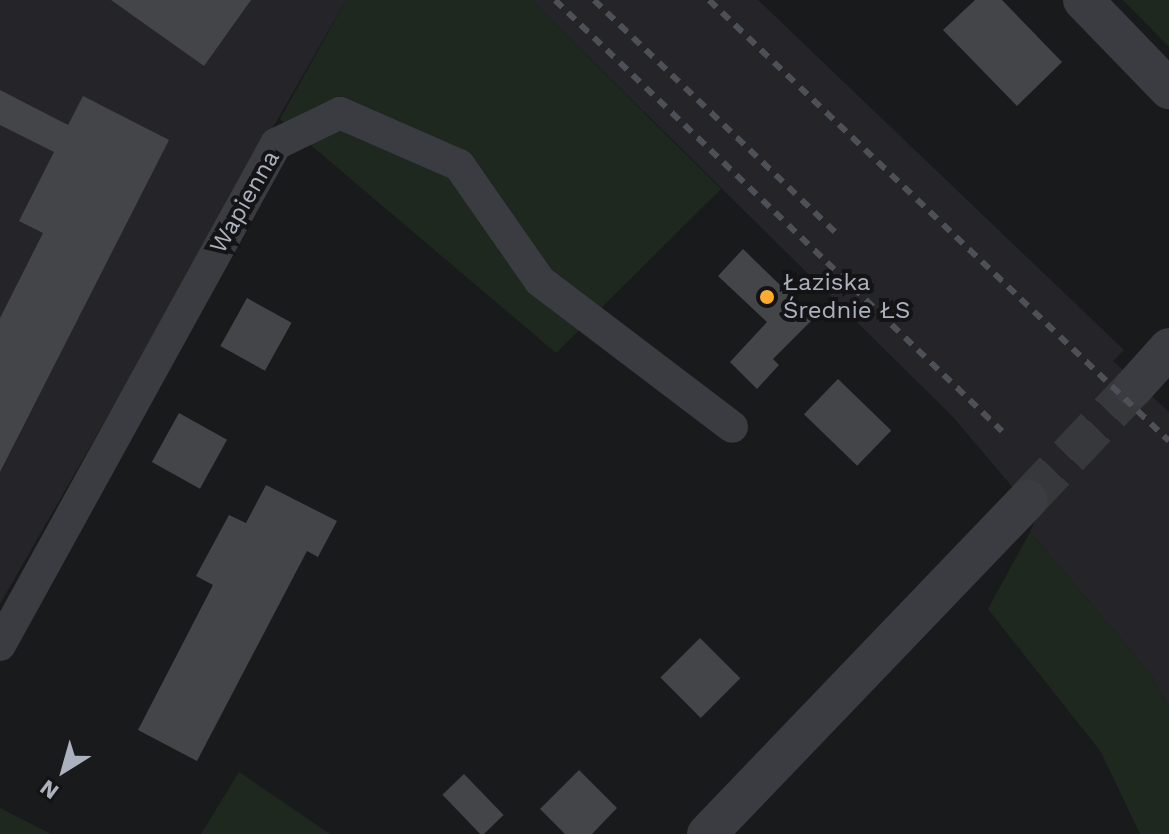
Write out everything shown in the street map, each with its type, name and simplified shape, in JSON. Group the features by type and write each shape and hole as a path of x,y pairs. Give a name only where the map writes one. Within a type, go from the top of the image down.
{"street":[{"path":"1083,0 1169,89"},
{"name":"Wapienna","path":"0,645 276,144 340,113 459,165 540,281 732,427"},
{"path":"1134,387 1169,348"},
{"path":"707,834 1027,500"}],"shaded area":[{"path":"0,0 346,0 0,604"},
{"path":"346,0 531,0 721,189 556,353 280,119"},
{"path":"531,0 758,0 1124,350 1113,361 1169,412 1169,709 1149,672 1030,532 1037,516 953,417"},
{"path":"1123,0 1169,0 1169,47"},
{"path":"1030,532 1149,672 1169,709 1169,834 1140,834 1101,752 988,609"},
{"path":"239,772 330,834 201,834"},
{"path":"0,808 51,834 0,834"}],"building":[{"path":"111,0 251,0 204,66"},
{"path":"975,0 1002,0 1062,62 1017,106 943,30"},
{"path":"0,90 68,125 83,96 169,140 0,472 0,318 43,233 19,221 54,152 0,125"},
{"name":"Łaziska Średnie ŁS","path":"743,249 814,318 773,359 779,365 757,389 730,362 767,322 718,276"},
{"path":"247,298 292,323 265,371 220,346"},
{"path":"838,379 891,430 857,466 804,414"},
{"path":"179,413 227,440 200,489 152,462"},
{"path":"266,485 337,521 318,557 307,551 197,761 138,730 213,585 196,576 229,515 246,523"},
{"path":"700,638 740,678 701,718 660,678"},
{"path":"579,770 617,808 592,834 565,834 540,809"},
{"path":"464,774 504,815 480,834 442,795"}],"tunnel":[{"path":"1027,500 1134,387"}],"railway":[{"path":"555,0 1002,431"},
{"path":"594,0 838,235"},
{"path":"709,0 1169,441"}],"place":[{"name":"Łaziska Średnie ŁS","path":"767,297"}]}
